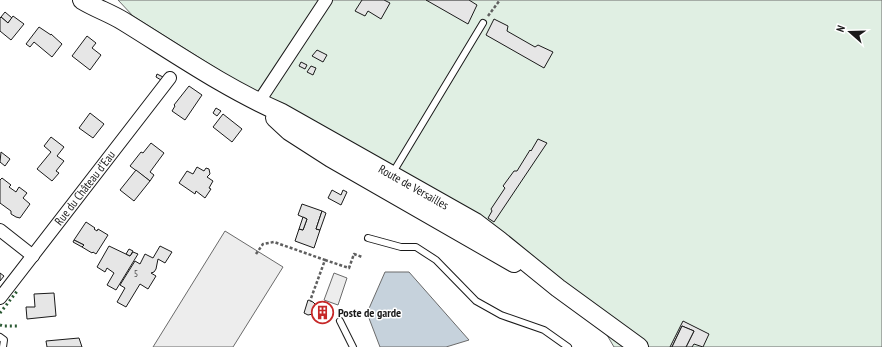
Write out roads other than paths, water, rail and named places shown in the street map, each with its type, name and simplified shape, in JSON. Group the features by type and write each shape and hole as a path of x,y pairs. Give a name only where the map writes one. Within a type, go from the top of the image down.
{"main road":[{"name":"Route de Versailles","path":"82,0 121,20 221,83 258,103 289,131 330,158 388,182 475,222 500,240 558,288 639,347"},
{"name":"Route de Versailles","path":"99,0 121,20"}],"street":[{"path":"258,103 326,0"},
{"name":"Rue du Château d'Eau","path":"0,298 170,78"},
{"path":"0,230 33,256"}],"lane":[{"path":"388,182 483,23"},
{"path":"368,238 401,247 416,247 436,260 476,301 501,315 544,330 568,347"},
{"path":"340,320 353,347"},
{"path":"0,337 4,340 3,347"}],"place":[{"name":"Poste de garde","path":"323,313"}]}
